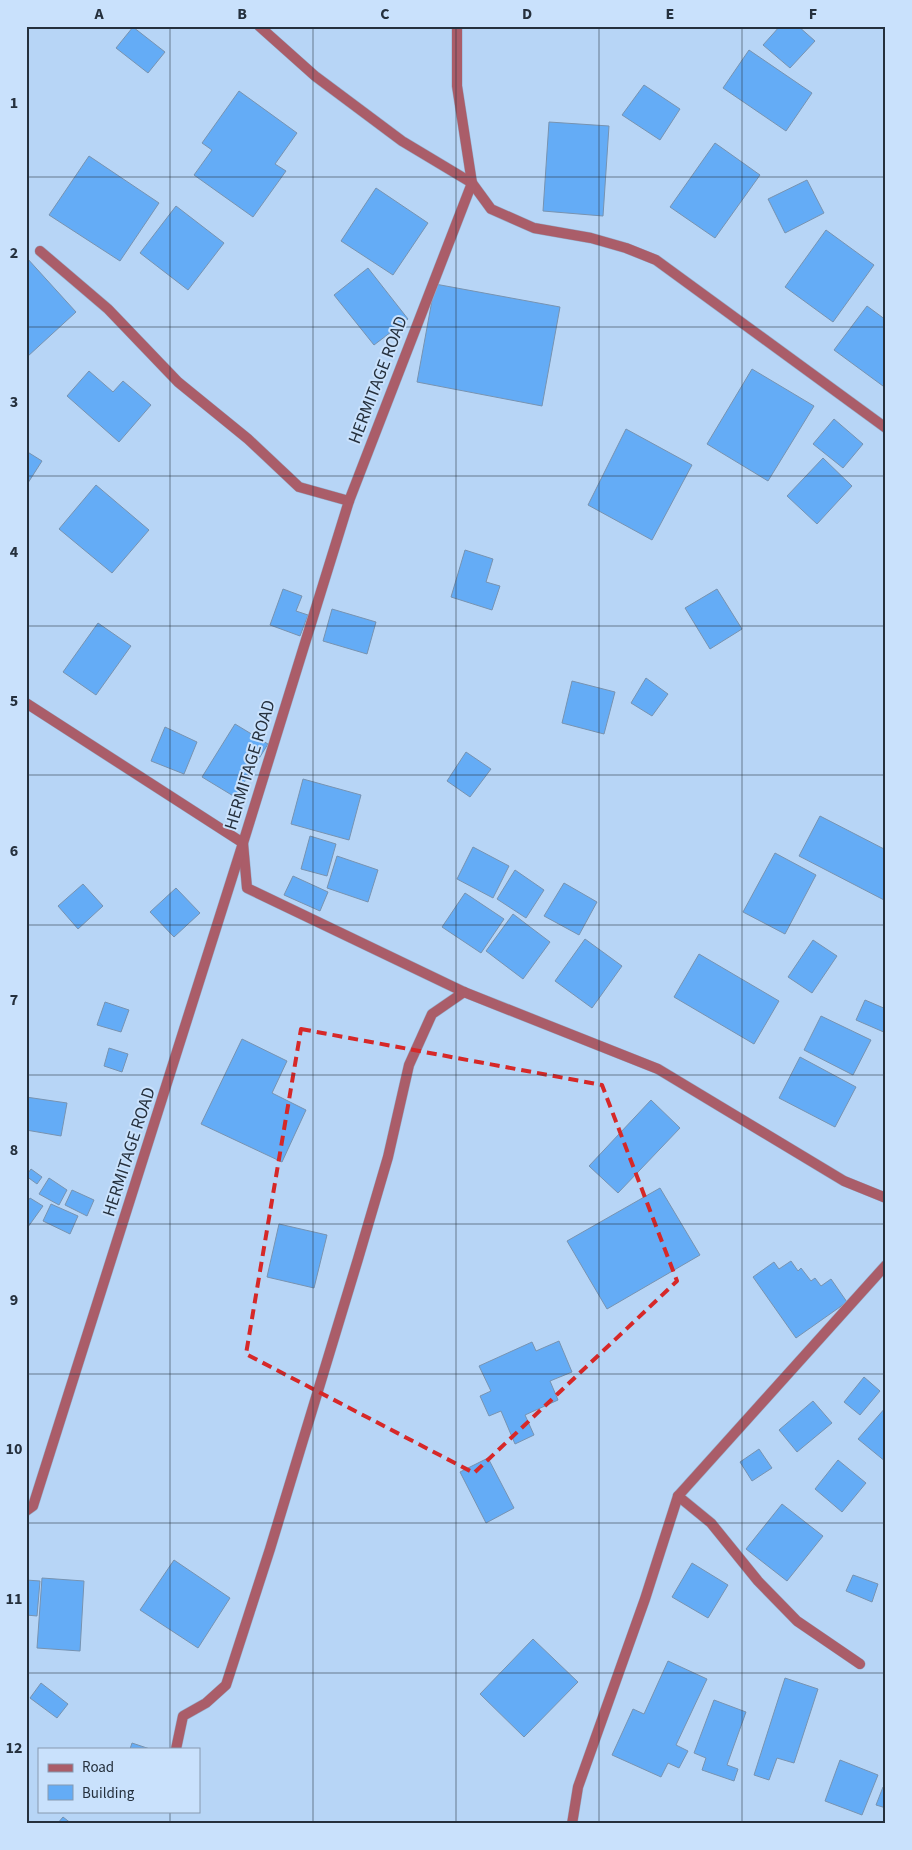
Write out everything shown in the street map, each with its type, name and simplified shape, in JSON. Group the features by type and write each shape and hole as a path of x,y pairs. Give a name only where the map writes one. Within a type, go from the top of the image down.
{"street":[{"path":"259,26 315,76 394,135 472,183 491,209 534,228 591,238 626,248 656,260 886,428"},
{"name":"HERMITAGE ROAD","path":"26,1511 33,1506 349,501 472,183 457,86 456,26"},
{"path":"40,251 108,309 178,382 248,439 299,487 349,501"},
{"path":"26,703 243,843 247,888 464,992 658,1069 844,1181 886,1198"},
{"path":"176,1748 183,1716 206,1703 226,1685 270,1549 364,1240 388,1157 409,1065 432,1014 464,992"},
{"path":"572,1824 578,1787 642,1608 678,1496 886,1266"},
{"path":"678,1496 711,1523 758,1581 797,1621 860,1664"}],"highlighted area":[{"path":"301,1029 602,1085 677,1281 474,1473 246,1354"}],"building":[{"path":"780,26 798,26 815,41 790,68 763,45"},
{"path":"133,27 165,52 148,73 116,48"},
{"path":"749,50 812,93 786,131 723,88"},
{"path":"644,85 680,109 660,140 622,115"},
{"path":"239,91 297,133 275,164 286,171 253,217 194,175 212,150 202,143"},
{"path":"549,122 609,126 603,216 543,211"},
{"path":"715,143 760,175 715,238 670,207"},
{"path":"89,156 159,203 120,261 49,215"},
{"path":"807,180 824,213 785,233 768,199"},
{"path":"376,188 428,223 393,275 341,241"},
{"path":"176,206 224,243 188,290 140,253"},
{"path":"826,230 874,265 833,322 785,287"},
{"path":"26,257 76,312 27,357 26,357"},
{"path":"368,268 408,319 374,345 334,295"},
{"path":"435,284 560,307 542,406 417,382"},
{"path":"867,306 886,320 886,383 883,386 834,350"},
{"path":"752,369 814,406 768,481 707,444"},
{"path":"89,371 113,392 123,381 151,405 119,442 67,396"},
{"path":"834,419 863,444 843,468 813,444"},
{"path":"626,429 692,465 652,540 588,505"},
{"path":"26,451 42,461 26,486"},
{"path":"823,458 852,486 817,524 787,496"},
{"path":"96,485 149,530 112,573 59,529"},
{"path":"465,550 493,559 486,582 500,586 492,610 451,597"},
{"path":"283,589 302,596 296,611 308,615 300,636 270,625"},
{"path":"717,589 742,629 710,649 685,608"},
{"path":"332,609 376,622 367,654 323,641"},
{"path":"98,623 131,646 96,695 63,672"},
{"path":"646,678 668,694 652,716 631,703"},
{"path":"572,681 615,692 604,734 562,723"},
{"path":"235,724 268,744 235,797 202,777"},
{"path":"165,727 197,742 184,774 151,761"},
{"path":"466,752 491,769 470,797 447,781"},
{"path":"303,779 361,795 349,840 291,824"},
{"path":"820,816 886,850 886,901 799,856"},
{"path":"310,836 336,844 327,876 301,869"},
{"path":"473,847 509,866 493,898 457,879"},
{"path":"775,853 816,875 785,934 743,912"},
{"path":"337,856 378,870 368,902 327,888"},
{"path":"515,870 544,890 526,918 497,899"},
{"path":"293,876 328,892 320,911 284,895"},
{"path":"564,883 597,902 579,935 544,916"},
{"path":"83,884 103,906 78,929 58,906"},
{"path":"176,888 200,913 174,937 150,912"},
{"path":"465,893 504,919 481,953 442,927"},
{"path":"513,914 550,942 523,979 486,951"},
{"path":"585,939 622,966 592,1008 555,981"},
{"path":"813,940 837,956 812,993 788,977"},
{"path":"699,954 779,1001 754,1044 674,997"},
{"path":"865,1000 886,1009 886,1033 856,1020"},
{"path":"105,1002 129,1010 121,1032 97,1025"},
{"path":"821,1016 871,1040 853,1075 804,1050"},
{"path":"242,1039 287,1061 272,1093 306,1110 282,1162 201,1124"},
{"path":"109,1048 128,1054 122,1072 104,1066"},
{"path":"800,1057 856,1087 835,1127 779,1098"},
{"path":"26,1097 67,1103 61,1136 26,1130"},
{"path":"651,1100 680,1128 618,1193 589,1166"},
{"path":"31,1169 42,1177 37,1184 26,1176"},
{"path":"49,1178 67,1190 59,1205 39,1194"},
{"path":"660,1188 700,1255 607,1309 567,1241"},
{"path":"72,1190 94,1200 87,1216 65,1205"},
{"path":"30,1198 43,1206 28,1227 26,1225 26,1204"},
{"path":"51,1204 78,1216 70,1234 43,1221"},
{"path":"279,1224 327,1235 314,1288 267,1277"},
{"path":"791,1261 798,1271 801,1268 811,1281 815,1278 821,1286 831,1279 847,1302 796,1338 753,1277 774,1262 779,1269"},
{"path":"559,1341 572,1372 550,1381 558,1400 525,1415 534,1435 515,1444 501,1411 489,1416 480,1396 491,1391 479,1366 532,1342 536,1351"},
{"path":"864,1377 880,1391 860,1415 844,1402"},
{"path":"813,1401 832,1423 797,1452 779,1430"},
{"path":"886,1407 886,1462 858,1439"},
{"path":"759,1449 772,1468 752,1481 740,1462"},
{"path":"488,1458 514,1508 486,1523 460,1472"},
{"path":"838,1460 866,1483 842,1512 815,1489"},
{"path":"782,1504 823,1536 787,1581 746,1549"},
{"path":"174,1560 230,1598 198,1648 140,1610"},
{"path":"692,1563 728,1585 708,1618 672,1597"},
{"path":"853,1575 878,1584 872,1602 846,1591"},
{"path":"42,1578 84,1581 80,1651 37,1648"},
{"path":"26,1580 40,1581 37,1616 26,1615"},
{"path":"533,1639 578,1682 524,1737 480,1694"},
{"path":"668,1661 707,1679 676,1745 688,1751 679,1768 668,1763 661,1777 612,1755 633,1709 644,1714"},
{"path":"785,1678 818,1689 794,1763 777,1758 769,1780 754,1775"},
{"path":"41,1683 68,1704 57,1718 30,1698"},
{"path":"714,1700 746,1712 727,1765 738,1769 734,1781 702,1770 706,1758 694,1753"},
{"path":"132,1743 147,1748 130,1748"},
{"path":"840,1760 878,1775 862,1815 825,1801"},
{"path":"883,1787 886,1788 886,1808 876,1805"},
{"path":"63,1817 72,1824 57,1824"}]}
